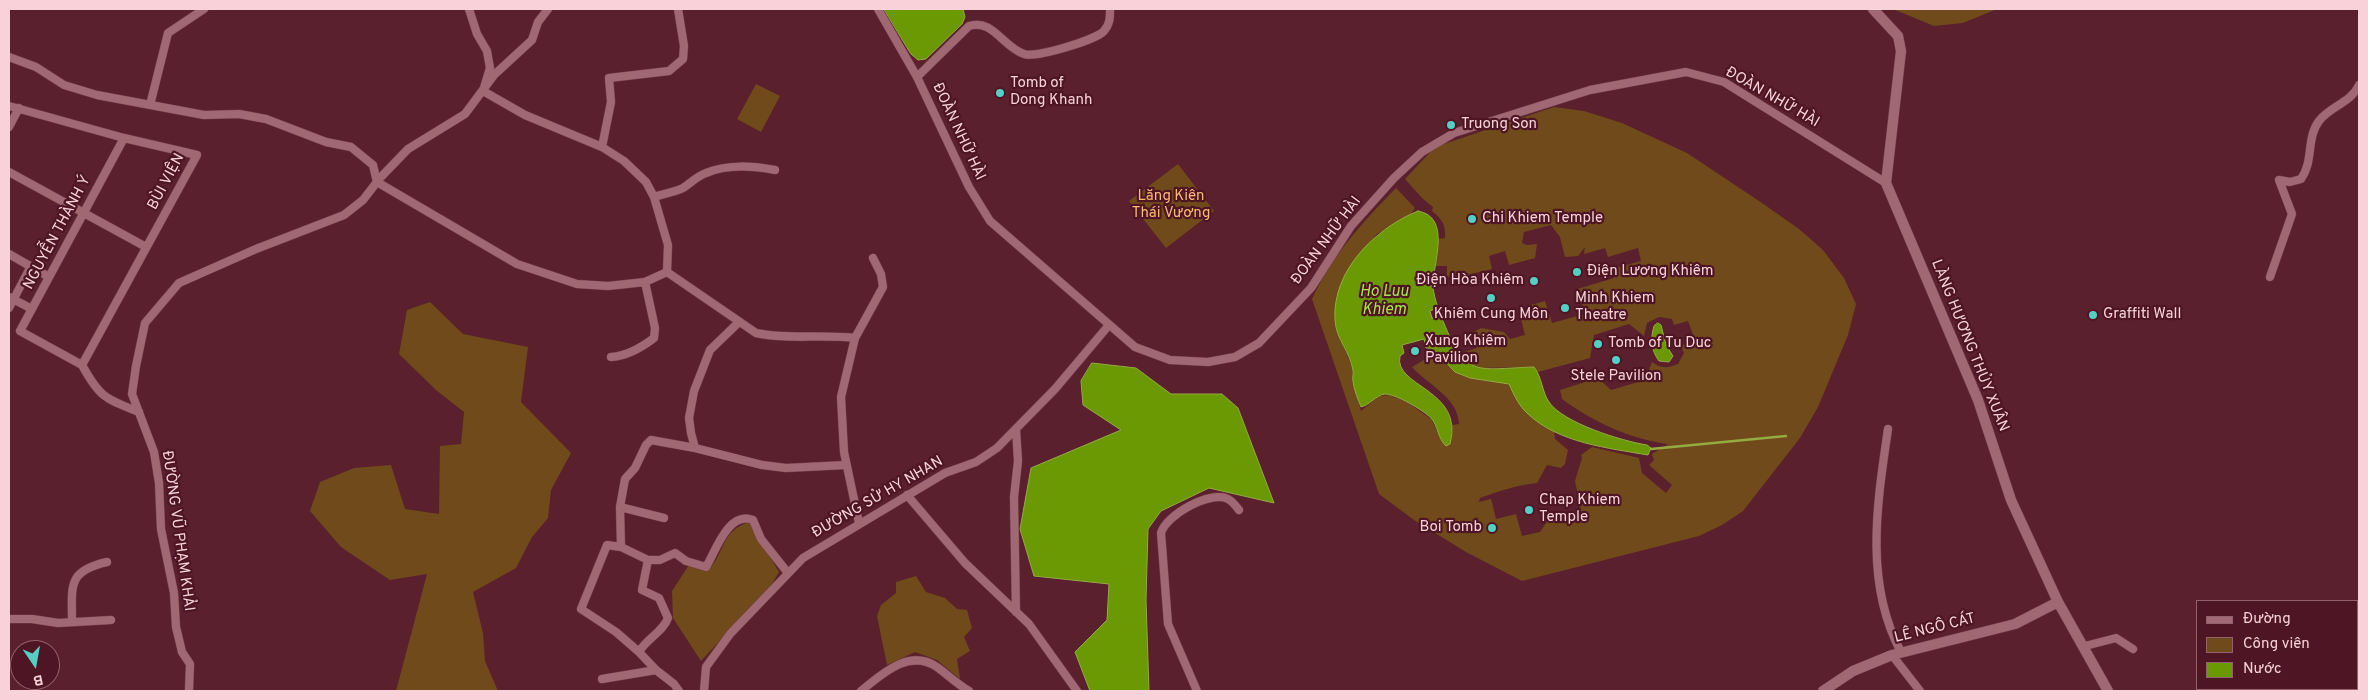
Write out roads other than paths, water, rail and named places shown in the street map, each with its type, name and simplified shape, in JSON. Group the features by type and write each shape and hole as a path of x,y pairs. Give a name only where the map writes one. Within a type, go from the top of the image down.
{"street":[{"path":"150,105 168,33 204,9"},
{"path":"469,9 477,34 487,51 490,68 484,91 525,115 602,147 630,166 646,182 654,197 668,245 667,272"},
{"name":"ĐƯỜNG VŨ PHẠM KHẢI","path":"190,691 190,664 182,652 178,639 174,593 161,529 159,483 154,452 132,394 144,323 179,283 344,215 363,200 376,182 408,149 465,114 484,91 494,74 532,40 538,22 548,9"},
{"path":"602,147 611,102 609,78 669,71 683,59 684,46 678,9"},
{"name":"ĐOÀN NHỮ HÀI","path":"878,9 917,77 969,187 990,221 1135,347 1170,360 1208,362 1235,357 1259,343 1311,288 1351,226 1394,178 1437,141 1454,133 1590,90 1686,72 1724,82 1886,183"},
{"path":"1873,9 1898,36 1901,51 1886,183"},
{"path":"917,77 969,26 976,23 986,25 1005,42 1025,54 1038,55 1103,33 1110,24 1110,10"},
{"path":"9,56 36,67 64,84 97,95 204,115 239,114 266,119 326,142 351,147 373,165 376,182 517,264 576,284 608,286 645,282 667,272"},
{"path":"2270,277 2292,214 2279,180 2290,182 2301,179 2308,170 2313,131 2320,120 2349,99 2359,86"},
{"name":"BÙI VIỆN","path":"9,106 124,138 197,155 82,365"},
{"path":"9,127 19,108"},
{"name":"NGUYỄN THÀNH Ý","path":"82,365 20,331 124,138"},
{"path":"654,197 684,188 691,180 727,167 753,166 774,170"},
{"path":"9,172 146,247"},
{"name":"LÀNG HƯƠNG THỦY XUÂN","path":"1886,183 1978,400 2011,500 2058,602 2085,646 2108,691"},
{"path":"9,254 49,276"},
{"path":"859,523 846,465 841,398 855,338 882,287 882,274 873,258"},
{"path":"9,308 11,298 31,266"},
{"path":"667,272 756,333 770,336 832,335 855,338"},
{"path":"611,357 622,356 644,346 654,338 656,328 645,282"},
{"path":"11,298 32,309"},
{"path":"695,448 690,433 689,418 694,391 710,350 739,322"},
{"name":"ĐƯỜNG SỬ HY NHAN","path":"704,691 706,667 730,634 802,558 945,473 976,462 998,448 1055,390 1108,325"},
{"path":"82,365 94,388 104,397 139,412"},
{"path":"1016,429 1018,461 1014,497 1016,612"},
{"path":"1888,429 1876,519 1877,566 1896,654 1920,691"},
{"path":"621,547 620,507 625,479 635,468 648,442 695,448 770,466 823,468 846,465"},
{"path":"907,495 965,563 1042,640 1077,691"},
{"path":"1197,691 1168,624 1161,533 1167,521 1177,512 1212,497 1228,498 1239,510"},
{"path":"620,507 664,518"},
{"path":"679,691 674,684 656,670 616,632 582,609 607,545 621,547 648,560 660,560 675,552 686,561 706,568 721,537 732,525 749,518 753,520 762,539 788,573"},
{"path":"639,652 648,639 663,627 668,618 658,598 642,590 648,560"},
{"path":"72,622 73,590 76,577 88,566 107,562"},
{"name":"LÊ NGÔ CÁT","path":"1823,691 1853,671 1896,654 2015,624 2058,602"},
{"path":"9,619 72,622 111,620"},
{"path":"2085,646 2116,638 2133,649"},
{"path":"861,691 889,670 915,660 923,660 937,667 952,681 969,691"},
{"path":"602,680 656,670"}],"water":[{"path":"884,9 963,9 965,17 962,24 926,59 918,60 911,54"},
{"name":"Ho Luu Khiem","path":"1418,211 1428,215 1435,222 1438,231 1433,285 1438,308 1430,311 1432,318 1441,316 1458,351 1465,360 1474,366 1484,368 1534,367 1549,402 1556,410 1594,430 1623,440 1647,445 1651,448 1648,455 1585,443 1554,432 1540,424 1525,411 1509,384 1470,378 1455,372 1433,349 1426,348 1424,339 1402,345 1404,353 1400,356 1401,366 1407,375 1439,400 1448,411 1452,426 1450,444 1446,446 1443,443 1431,418 1402,399 1385,394 1361,407 1356,394 1351,363 1336,327 1336,302 1341,284 1349,268 1372,240 1387,228"},
{"path":"1658,323 1661,325 1666,345 1673,356 1669,362 1659,361 1653,349 1653,331 1654,326"},
{"path":"1092,363 1136,368 1171,394 1222,394 1238,408 1274,503 1209,488 1161,511 1148,529 1146,600 1149,691 1090,691 1075,652 1107,620 1109,584 1034,576 1020,529 1031,468 1121,430 1083,405 1081,381"}],"waterway":[{"path":"1651,449 1786,436"}],"place":[{"name":"Tomb of Dong Khanh","path":"1000,93"},
{"name":"Truong Son","path":"1451,125"},
{"name":"Chi Khiem Temple","path":"1472,219"},
{"name":"Điện Lương Khiêm","path":"1577,272"},
{"name":"Điện Hòa Khiêm","path":"1534,281"},
{"name":"Khiêm Cung Môn","path":"1491,298"},
{"name":"Minh Khiem Theatre","path":"1565,308"},
{"name":"Graffiti Wall","path":"2093,315"},
{"name":"Tomb of Tu Duc","path":"1598,344"},
{"name":"Xung Khiêm Pavilion","path":"1415,351"},
{"name":"Stele Pavilion","path":"1616,360"},
{"name":"Chap Khiem Temple","path":"1529,510"},
{"name":"Boi Tomb","path":"1492,528"}],"park label":[{"name":"Lăng Kiên Thái Vương","path":"1171,206"}]}
